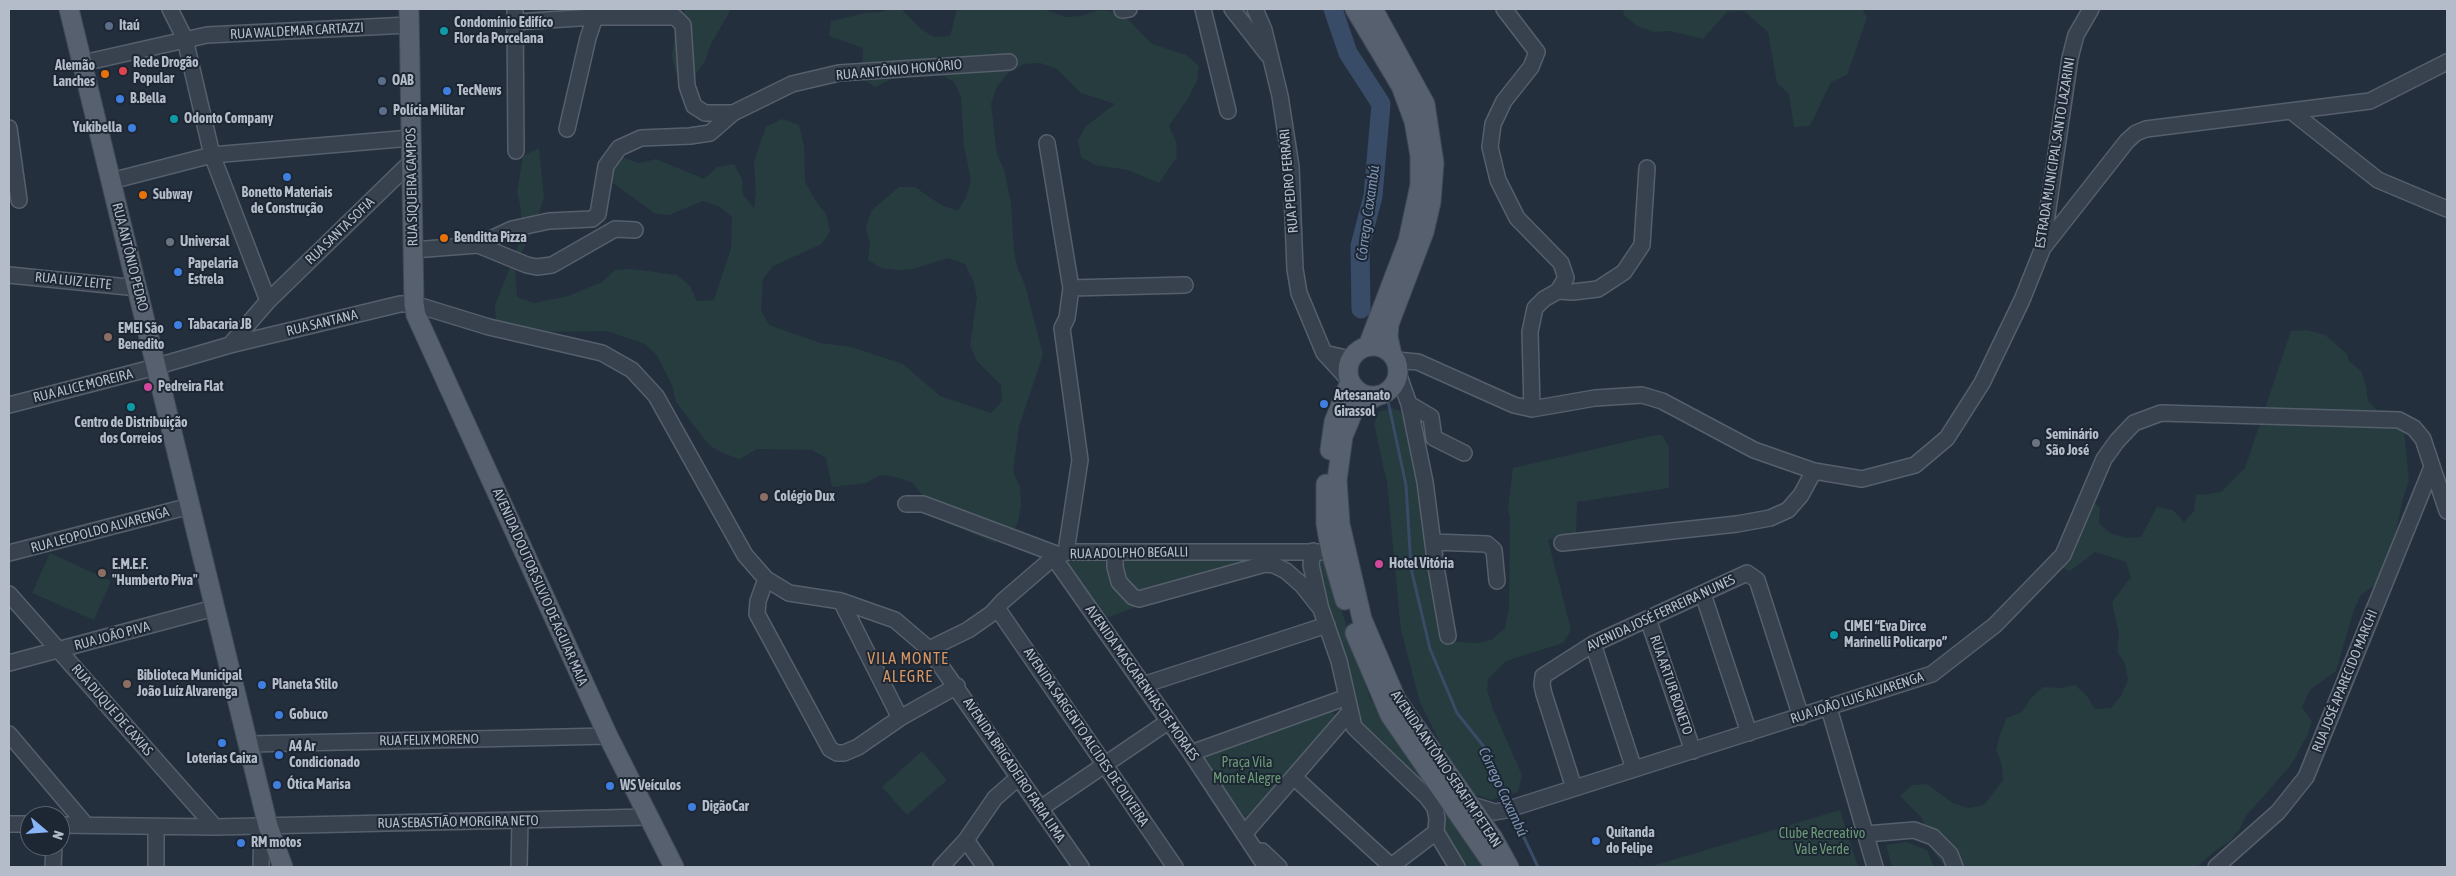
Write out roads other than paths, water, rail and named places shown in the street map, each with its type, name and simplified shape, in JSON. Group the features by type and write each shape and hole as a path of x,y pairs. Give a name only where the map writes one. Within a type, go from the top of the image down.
{"main road":[{"name":"RUA ANTÔNIO PEDRO","path":"69,9 157,366 214,608 250,744 265,826 283,867"},
{"path":"1356,9 1401,86 1414,121 1420,156 1420,185 1408,241 1368,346"},
{"path":"1373,9 1425,104 1434,163 1431,202 1424,232 1389,324 1388,337 1395,363 1392,387 1379,395 1365,395 1354,388 1349,373 1355,353 1368,346 1381,347 1395,363"},
{"name":"RUA SIQUEIRA CAMPOS","path":"409,17 414,304"},
{"name":"AVENIDA DOUTOR SILVIO DE AGUIAR MAIA","path":"414,304 420,324 608,736 674,867"},
{"name":"AVENIDA ANTÔNIO SERAFIM PETEAN","path":"1349,373 1334,422 1326,472 1326,524 1322,551 1351,625 1390,715 1495,867"},
{"name":"AVENIDA ANTÔNIO SERAFIM PETEAN","path":"1379,395 1355,407 1343,436 1337,480 1340,524 1362,619 1396,699 1493,838 1509,867"}],"street":[{"path":"170,9 185,39 212,155 268,302"},
{"path":"1203,9 1228,112"},
{"path":"1232,9 1272,60"},
{"name":"RUA PEDRO FERRARI","path":"1255,9 1264,30 1280,96 1291,167 1295,269 1299,293 1324,353 1349,373"},
{"path":"1504,9 1537,52 1531,68 1504,101 1493,124 1490,147 1498,180 1517,218 1561,263 1566,278 1558,291 1544,299 1536,308 1530,332 1532,409"},
{"name":"ESTRADA MUNICIPAL SANTO LAZARINI","path":"1395,363 1418,362 1514,405 1532,409 1595,398 1642,395 1662,401 1754,450 1814,470 1862,479 1915,465 1947,438 1982,383 2022,300 2042,250 2070,58 2076,35 2091,9"},
{"path":"567,129 599,13"},
{"name":"RUA ANTÔNIO HONÓRIO","path":"515,15 599,13 675,17 681,20 684,25 687,86 694,106 705,113 733,113 792,84 839,73 1009,62"},
{"path":"515,15 516,151"},
{"name":"RUA WALDEMAR CARTAZZI","path":"83,63 207,35 409,17"},
{"path":"2042,250 2127,141 2136,133 2146,129 2370,102 2447,62"},
{"path":"2290,111 2378,180 2447,209"},
{"path":"413,250 478,245 512,229 550,221 587,220 595,217 598,214 606,166 619,148 641,138 690,136 710,133 733,113"},
{"path":"9,128 18,200"},
{"path":"111,181 212,155 411,138"},
{"path":"906,504 923,504 1060,555 1080,460 1071,408 1062,328 1067,318 1071,288 1047,143"},
{"name":"RUA SANTA SOFIA","path":"230,345 268,302 412,161"},
{"path":"1558,291 1573,292 1598,288 1624,272 1642,245 1647,168"},
{"path":"595,217 610,232"},
{"path":"478,245 527,266 537,267 552,265 615,229 635,230"},
{"name":"RUA LUIZ LEITE","path":"9,275 138,288"},
{"path":"1071,288 1185,285"},
{"name":"RUA SANTANA","path":"157,366 230,345 400,304 414,304"},
{"path":"414,304 489,327 602,353 632,370 656,396 745,555 764,585 758,601 757,614 830,749 837,754 844,753 900,718 957,686"},
{"path":"1395,363 1409,404 1425,482 1448,636"},
{"name":"RUA ALICE MOREIRA","path":"9,405 157,366"},
{"path":"1409,404 1431,417 1434,438 1464,453"},
{"name":"RUA JOÃO LUIS ALVARENGA","path":"1507,809 1802,717 1932,674 1995,625 2062,555 2104,459 2117,441 2134,423 2161,414 2400,420 2414,428 2423,439 2432,467"},
{"path":"2432,467 2447,511"},
{"name":"RUA JOSÉ APARECIDO MARCHI","path":"2216,867 2278,812 2306,777 2432,467"},
{"path":"1562,543 1737,524 1770,518 1788,510 1801,495 1814,470"},
{"name":"RUA LEOPOLDO ALVARENGA","path":"9,553 190,506"},
{"path":"1433,542 1487,544 1494,550 1498,581"},
{"path":"1322,551 1311,564 1321,609 1340,661 1349,713 1354,727 1431,802 1438,818 1436,832 1458,867"},
{"name":"RUA ADOLPHO BEGALLI","path":"929,649 968,630 1060,555 1115,552 1273,558 1322,551"},
{"path":"1115,552 1115,567 1119,582 1133,597 1139,599 1265,564 1273,558 1302,585 1321,609"},
{"name":"AVENIDA MASCARENHAS DE MORAES","path":"1060,555 1143,685 1266,867"},
{"name":"AVENIDA JOSÉ FERREIRA NUNES","path":"1574,788 1542,685 1543,676 1593,644 1747,573 1757,580 1802,717"},
{"name":"AVENIDA BRIGADEIRO FARIA LIMA","path":"764,585 789,593 841,601 895,620 929,649 957,686 1081,867"},
{"name":"RUA DUQUE DE CAXIAS","path":"9,594 215,827"},
{"path":"1703,594 1749,733"},
{"path":"841,601 900,718"},
{"name":"RUA JOÃO PIVA","path":"9,663 214,608"},
{"name":"AVENIDA SARGENTO ALCIDES DE OLIVEIRA","path":"996,608 1174,867"},
{"name":"RUA ARTUR BONETO","path":"1648,619 1693,751"},
{"path":"1143,685 1327,625"},
{"path":"1593,644 1634,769"},
{"path":"1190,753 1347,697"},
{"path":"1829,708 1875,867"},
{"path":"1244,834 1295,778 1349,713"},
{"path":"1041,808 1168,721"},
{"path":"9,734 86,825"},
{"name":"RUA FELIX MORENO","path":"250,744 608,736"},
{"path":"941,867 966,840 995,798 1020,777"},
{"path":"1295,778 1390,867 1436,832"},
{"path":"1469,804 1495,812 1507,809"},
{"path":"1493,838 1496,821 1507,809"},
{"name":"RUA SEBASTIÃO MORGIRA NETO","path":"70,825 215,827 648,817"},
{"path":"519,867 520,821"},
{"path":"261,867 265,826"},
{"path":"156,827 156,867"},
{"path":"1866,834 1914,830 1933,837 1950,854 1954,867"},
{"name":"AVENIDA MASCARENHAS DE MORAES","path":"1244,834 1279,867"},
{"path":"966,840 985,867"}],"waterway":[{"name":"Córrego Caxambú","path":"1333,9 1348,53 1381,104 1373,196 1360,246 1361,309"},
{"name":"Córrego Caxambú","path":"1388,401 1406,485 1411,568 1430,649 1457,713 1485,748 1508,803"},
{"name":"Córrego Caxambú","path":"1512,812 1538,867"}],"place":[{"name":"Itaú","path":"109,26"},
{"name":"Condomínio Edifíco Flor da Porcelana","path":"444,31"},
{"name":"Rede Drogão Popular","path":"123,71"},
{"name":"Alemão Lanches","path":"105,74"},
{"name":"OAB","path":"382,81"},
{"name":"TecNews","path":"447,91"},
{"name":"B.Bella","path":"120,99"},
{"name":"Polícia Militar","path":"383,111"},
{"name":"Odonto Company","path":"174,119"},
{"name":"Yukibella","path":"132,128"},
{"name":"Bonetto Materiais de Construção","path":"287,177"},
{"name":"Subway","path":"143,195"},
{"name":"Benditta Pizza","path":"444,238"},
{"name":"Universal","path":"170,242"},
{"name":"Papelaria Estrela","path":"178,272"},
{"name":"Tabacaria JB","path":"178,325"},
{"name":"EMEI São Benedito","path":"108,337"},
{"name":"Pedreira Flat","path":"148,387"},
{"name":"Artesanato Girassol","path":"1324,404"},
{"name":"Centro de Distribuição dos Correios","path":"131,407"},
{"name":"Seminário São José","path":"2036,443"},
{"name":"Colégio Dux","path":"764,497"},
{"name":"Hotel Vitória","path":"1379,564"},
{"name":"E.M.E.F. \"Humberto Piva\"","path":"102,573"},
{"name":"CIMEI “Eva Dirce Marinelli Policarpo”","path":"1834,635"},
{"name":"Biblioteca Municipal João Luíz Alvarenga","path":"127,684"},
{"name":"Planeta Stilo","path":"262,685"},
{"name":"Gobuco","path":"279,715"},
{"name":"Loterias Caixa","path":"222,743"},
{"name":"A4 Ar Condicionado","path":"279,755"},
{"name":"Ótica Marisa","path":"277,785"},
{"name":"WS Veículos","path":"610,786"},
{"name":"DigãoCar","path":"692,807"},
{"name":"Quitanda do Felipe","path":"1596,841"},
{"name":"RM motos","path":"241,843"}],"district":[{"name":"VILA MONTE ALEGRE","path":"908,668"}],"park label":[{"name":"Praça Vila Monte Alegre","path":"1247,772"},
{"name":"Clube Recreativo Vale Verde","path":"1822,842"}]}
